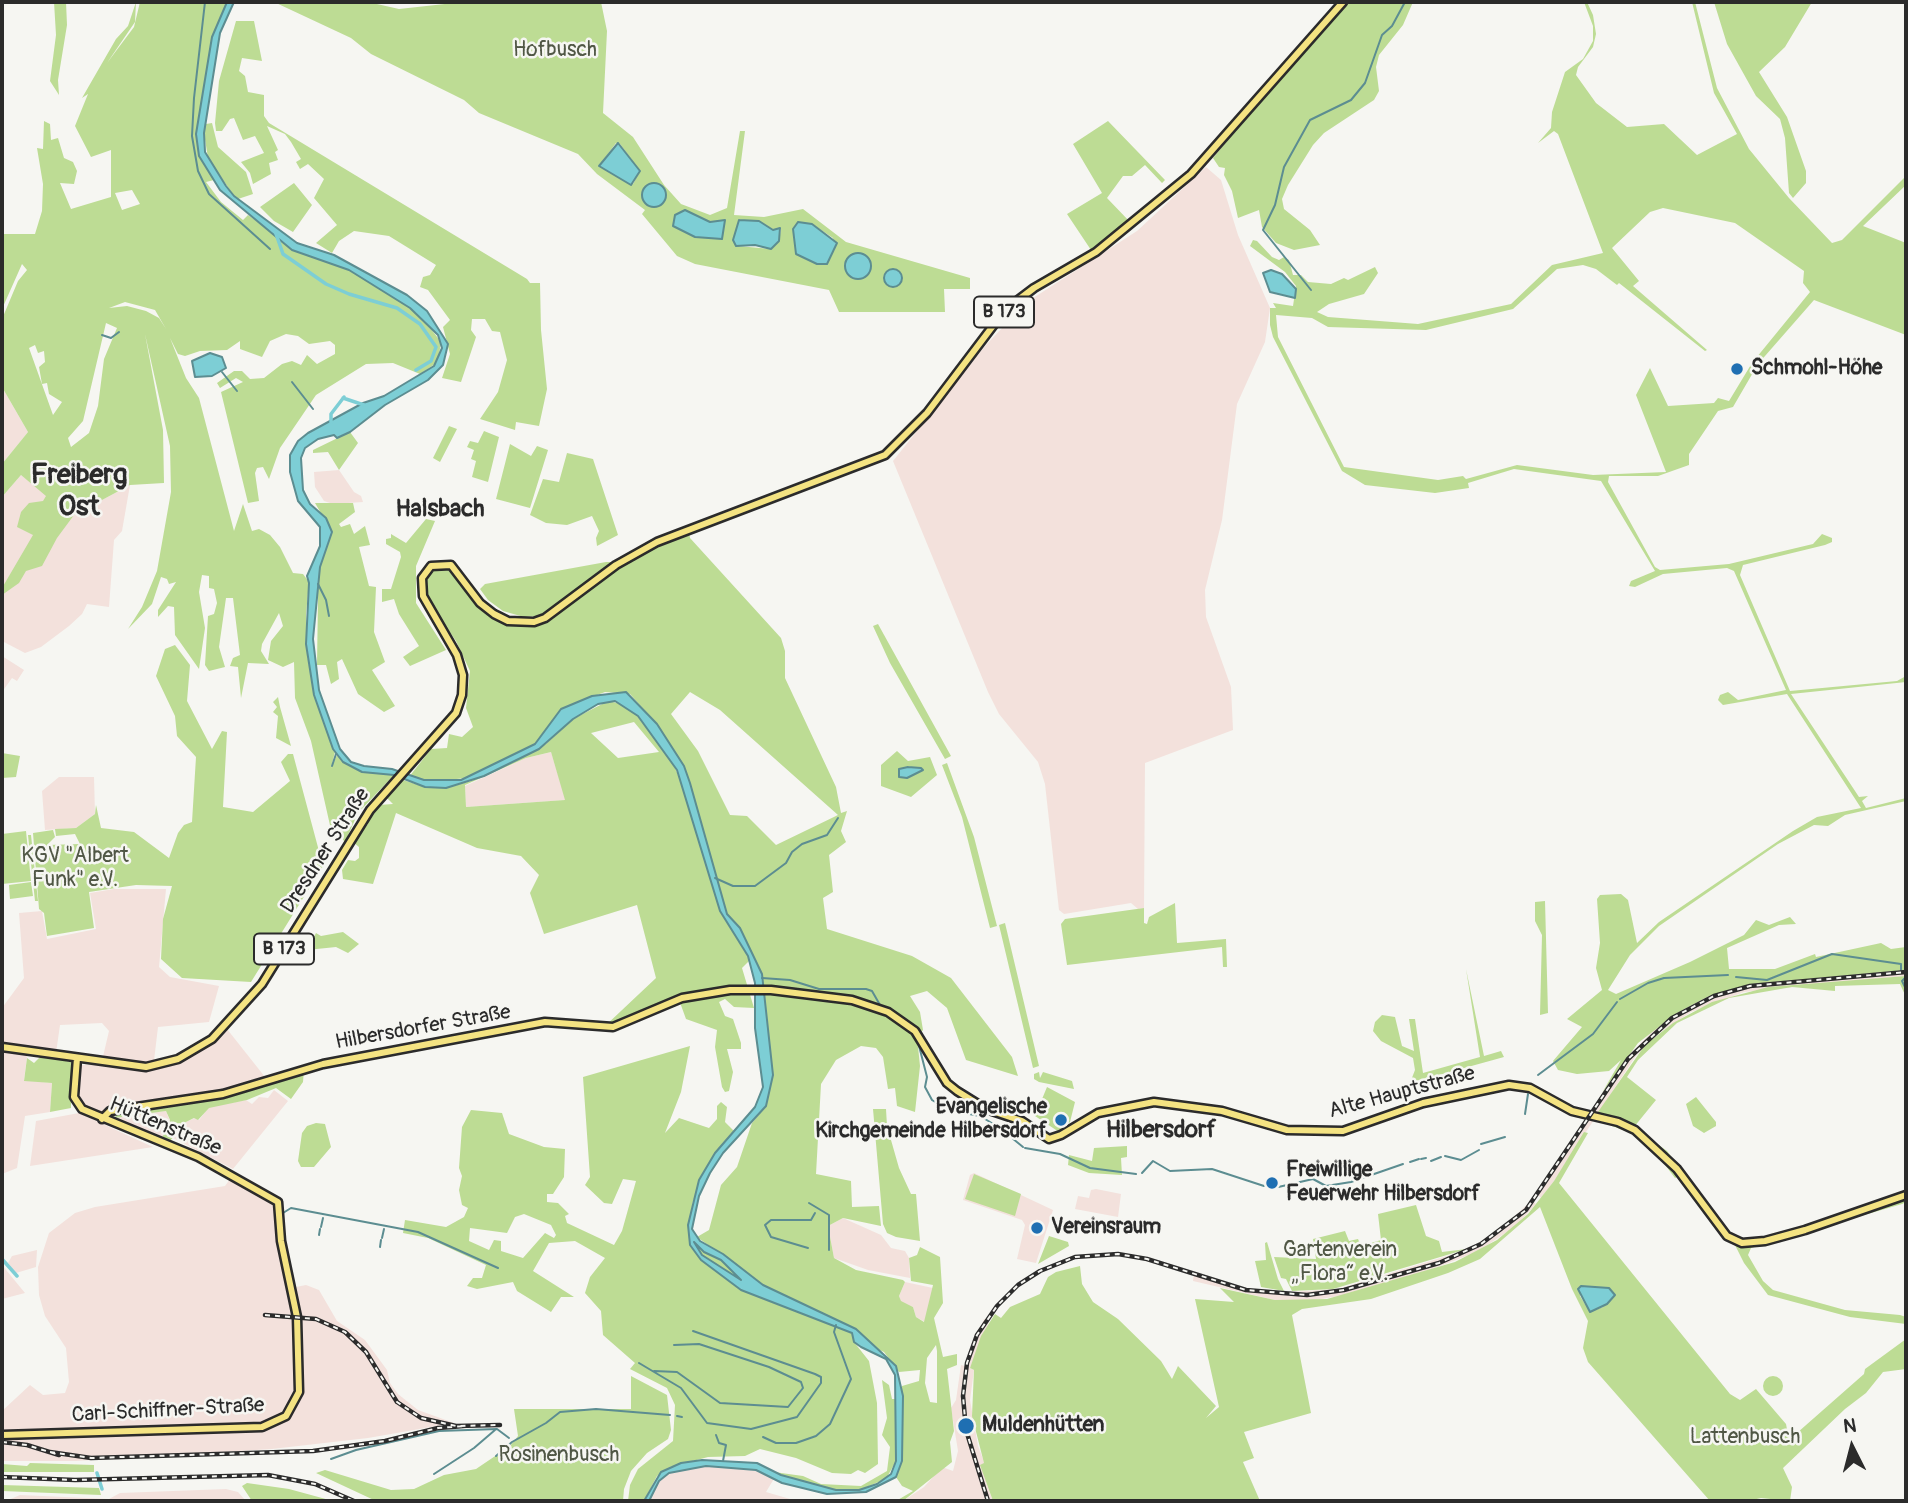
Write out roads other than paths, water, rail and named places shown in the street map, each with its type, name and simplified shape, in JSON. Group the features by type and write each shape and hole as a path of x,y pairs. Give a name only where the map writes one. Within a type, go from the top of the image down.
{"main road":[{"name":"B 173","path":"456,713 462,695 463,671 423,596 422,578 431,566 451,565 480,603 494,614 508,621 534,622 545,618 616,565 657,542 885,455 927,413 1005,310 1034,288 1096,252 1170,192 1205,159 1343,2"},
{"name":"Dresdner Straße","path":"2,1047 155,1066 186,1056 212,1039 262,984 360,823 456,713"},
{"name":"Hilbersdorfer Straße","path":"104,1120 110,1111 223,1094 312,1066 513,1030 536,1023 613,1027 673,1000 730,990 781,990"},
{"name":"Alte Hauptstraße","path":"781,990 852,1000 888,1012 915,1031 947,1083 957,1091 986,1109 1015,1117 1049,1139 1098,1113 1142,1103 1200,1106 1287,1130 1336,1131 1355,1128 1423,1103 1474,1094 1498,1085 1530,1088 1572,1111 1618,1122 1635,1130 1669,1160 1727,1236 1742,1243 1765,1241 1805,1230 1906,1195"},
{"name":"Hüttenstraße","path":"77,1058 74,1097 82,1109 198,1157 270,1196 279,1205"},
{"name":"Carl-Schiffner-Straße","path":"2,1435 262,1427 286,1416 299,1392 298,1331 281,1241 279,1205"}],"water":[{"path":"227,2 234,2 220,33 204,133 205,152 226,186 234,196 297,243 334,255 407,295 427,311 448,344 443,365 428,380 385,405 350,432 337,438 334,435 318,439 305,448 301,458 303,490 310,504 326,518 332,532 320,567 313,639 319,690 340,749 351,762 364,766 392,769 424,780 461,780 535,744 561,709 592,696 626,692 657,724 684,766 727,914 740,928 762,974 773,1075 766,1106 723,1153 710,1173 699,1196 692,1229 700,1241 723,1254 763,1285 856,1329 896,1366 903,1396 902,1461 896,1477 866,1492 827,1494 782,1483 756,1470 706,1466 669,1473 659,1481 649,1501 644,1501 661,1472 681,1463 702,1460 757,1463 781,1475 836,1490 859,1490 877,1484 891,1474 896,1461 895,1375 886,1359 854,1342 852,1333 741,1290 701,1260 690,1245 688,1225 699,1180 715,1153 755,1107 763,1087 755,1028 755,983 748,956 720,911 677,770 638,716 615,701 598,704 573,719 539,749 484,776 446,788 425,787 394,775 362,772 343,762 333,749 314,695 306,644 309,583 307,576 320,546 320,527 298,501 290,472 290,455 298,441 308,433 363,403 384,396 434,366 442,348 438,335 410,308 349,270 292,250 220,190 199,156 196,134 212,37","holes":["694,1242 704,1252 721,1260 741,1280 702,1255"]},
{"path":"618,143 640,171 631,185 599,166"},
{"path":"654,183 662,187 666,195 662,203 654,207 646,203 642,195 646,187"},
{"path":"685,210 710,222 725,220 722,239 695,237 673,226 675,215"},
{"path":"739,220 759,221 773,230 780,228 779,241 771,249 755,245 736,246 733,240"},
{"path":"798,222 812,224 837,243 827,264 817,264 796,254 793,229"},
{"path":"858,253 867,257 871,266 867,275 858,279 849,275 845,266 849,257"},
{"path":"893,269 899,272 902,278 899,284 893,287 887,284 884,278 887,272"},
{"path":"1271,270 1282,274 1296,289 1295,298 1270,292 1263,273"},
{"path":"210,353 222,357 226,368 212,376 195,377 192,361"},
{"path":"908,767 923,770 907,778 899,777 899,769"},
{"path":"1581,1286 1609,1288 1615,1295 1607,1304 1590,1312 1578,1289"}],"waterway":[{"path":"205,2 192,136 198,171 209,194 270,249"},
{"path":"1311,290 1263,230 1275,205 1284,167 1310,120 1351,100 1365,83 1382,35 1392,26 1405,2"},
{"path":"275,231 283,254 326,284 349,294 397,308 420,324 436,347 431,361 416,370"},
{"path":"102,335 111,338 119,332"},
{"path":"222,372 237,391"},
{"path":"292,382 313,409"},
{"path":"331,422 331,414 344,397"},
{"path":"343,398 364,405"},
{"path":"318,584 326,600 329,616"},
{"path":"332,766 336,754"},
{"path":"715,878 733,886 755,886 786,863 792,852 802,844 827,835 838,818"},
{"path":"1736,977 1767,980 1832,954 1901,964 1901,970"},
{"path":"1620,999 1648,983 1664,978 1728,975"},
{"path":"1906,977 1902,981 1906,989"},
{"path":"762,978 790,980 819,989 866,989 872,991 880,1005 914,1027"},
{"path":"1538,1075 1593,1034 1617,1002"},
{"path":"918,1042 927,1077 925,1087 932,1100 948,1110 980,1116 995,1125"},
{"path":"1525,1114 1528,1094"},
{"path":"1481,1144 1505,1137"},
{"path":"1012,1138 1023,1147"},
{"path":"1025,1148 1060,1154 1090,1168 1136,1174"},
{"path":"1445,1156 1461,1160 1479,1150"},
{"path":"1431,1161 1441,1157"},
{"path":"1421,1159 1426,1158"},
{"path":"1410,1162 1419,1159"},
{"path":"1142,1173 1153,1161 1170,1171 1212,1169 1264,1186"},
{"path":"1274,1188 1313,1179 1326,1186 1351,1182 1403,1164"},
{"path":"809,1203 829,1215 829,1250"},
{"path":"283,1213 291,1208 418,1232 498,1268"},
{"path":"808,1248 771,1237 765,1225 771,1220 811,1220 815,1213"},
{"path":"321,1227 323,1218"},
{"path":"319,1235 320,1229"},
{"path":"382,1238 384,1229"},
{"path":"380,1247 381,1240"},
{"path":"2,1259 17,1276"},
{"path":"763,1437 776,1443 796,1443 816,1436 830,1424 851,1379 834,1332 836,1325"},
{"path":"639,1363 681,1388 707,1423 751,1429 797,1417 821,1383 821,1377 815,1374 693,1331"},
{"path":"654,1371 677,1372 720,1403 788,1407 803,1388 801,1382 769,1367 699,1344 674,1345"},
{"path":"496,1456 512,1442 560,1412 596,1409 670,1415"},
{"path":"677,1416 682,1417"},
{"path":"331,1459 356,1450 439,1431 497,1429 509,1438"},
{"path":"434,1474 474,1448 495,1430"},
{"path":"716,1435 719,1443 726,1445 723,1461"},
{"path":"97,1473 102,1489"}],"railway":[{"path":"988,1501 966,1430 963,1396 967,1363 977,1335 997,1306 1018,1285 1040,1271 1075,1257 1118,1254 1147,1259 1246,1290 1307,1295 1344,1290 1439,1263 1481,1244 1526,1210 1628,1059 1672,1018 1714,996 1750,986 1906,972"},
{"path":"265,1315 316,1319 345,1332 366,1352 397,1402 421,1418 456,1426 500,1425"},
{"path":"50,1452 91,1458 313,1451 385,1441 438,1428 465,1426"},
{"path":"2,1442 27,1445 59,1455"},
{"path":"2,1477 75,1480 268,1475 315,1484 354,1501"}],"place":[{"name":"Schmohl-Höhe","path":"1737,369"},
{"name":"Evangelische Kirchgemeinde Hilbersdorf","path":"1061,1120"},
{"name":"Freiwillige Feuerwehr Hilbersdorf","path":"1272,1183"},
{"name":"Vereinsraum","path":"1037,1228"},
{"name":"Muldenhütten","path":"966,1426"}],"district":[{"name":"Freiberg Ost","path":"79,492"},
{"name":"Halsbach","path":"440,510"},
{"name":"Hilbersdorf","path":"1161,1131"}],"park label":[{"name":"Hofbusch","path":"555,51"},
{"name":"KGV \"Albert Funk\" e.V.","path":"75,869"},
{"name":"Gartenverein „Flora“ e.V.","path":"1340,1263"},
{"name":"Lattenbusch","path":"1745,1438"},
{"name":"Rosinenbusch","path":"559,1456"}]}
